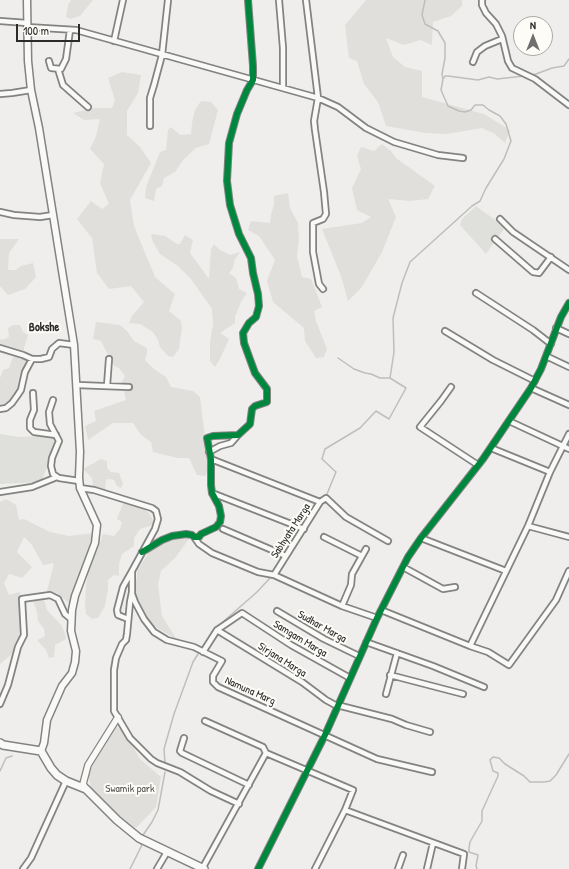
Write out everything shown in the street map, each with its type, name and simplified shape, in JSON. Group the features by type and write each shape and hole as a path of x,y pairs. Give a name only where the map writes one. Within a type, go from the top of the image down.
{"main road":[{"path":"27,0 30,90 39,128 74,345 80,452 79,481 80,488 97,525 95,544 75,596 71,619 71,631 76,651 75,662 72,673 62,686 47,720 42,751 51,768 57,775 66,781 86,789 122,825 139,838 203,869"},
{"path":"0,743 2,745 42,751"}],"street":[{"path":"114,41 122,0"},
{"path":"150,126 150,98 162,55 168,0"},
{"path":"210,452 220,446 231,443 250,424 252,409 255,406 267,402 267,389 255,373 244,343 244,333 249,323 256,317 259,306 258,294 251,258 240,234 230,205 227,181 229,143 237,114 253,80 248,0"},
{"path":"279,0 283,48 283,88"},
{"path":"306,0 318,98 314,121 326,214 323,219 313,224 313,252 319,284 323,290"},
{"path":"482,0 482,5 486,13 496,24 508,61 512,68 532,77 569,105"},
{"path":"0,21 70,30 318,98 338,107 366,128 394,142 438,155 463,158"},
{"path":"49,62 51,68 61,69 66,59 70,30"},
{"path":"473,62 476,52 485,46 502,39"},
{"path":"58,69 63,85 88,107"},
{"path":"0,94 12,94 30,90"},
{"path":"0,212 14,215 40,217 53,215"},
{"path":"500,219 513,232 569,270"},
{"path":"494,239 533,272 539,273 551,257"},
{"path":"476,293 533,330 551,344"},
{"path":"258,869 325,735 359,656 403,567 421,538 478,465 532,388 551,344 556,328 569,303"},
{"path":"556,328 569,334"},
{"path":"445,331 493,360 536,381"},
{"path":"0,348 32,359 49,358 52,349 59,343 74,345"},
{"path":"546,356 569,366"},
{"path":"0,409 6,408 17,396 25,372 32,359"},
{"path":"107,386 109,359"},
{"path":"77,385 129,387"},
{"path":"450,387 420,427 478,465"},
{"path":"532,388 569,405"},
{"path":"32,393 34,410 30,420 30,428 34,432 56,436"},
{"path":"53,400 49,412 50,424 59,441 52,458 51,466 53,474 57,477"},
{"path":"509,421 569,449"},
{"path":"470,646 528,526 550,472 569,434"},
{"path":"194,537 198,537 216,527 220,522 221,516 219,506 212,493 211,459 207,438 213,436 238,435"},
{"path":"490,448 550,472"},
{"name":"Sabhyata Marga","path":"211,459 320,502 274,575 342,606 377,618"},
{"path":"0,492 32,487 57,477 79,481"},
{"path":"80,488 94,490 142,504 156,511 158,519 155,529 123,587 117,610 118,615 128,618"},
{"path":"212,493 304,529"},
{"path":"320,502 326,498 346,517 388,541"},
{"path":"528,526 569,537"},
{"path":"223,530 286,556"},
{"path":"142,552 172,536 186,534 192,535 200,544 212,553 258,572 274,575"},
{"path":"324,537 362,556"},
{"path":"421,538 506,572"},
{"path":"342,606 351,585 352,574 366,549"},
{"path":"403,567 443,589 455,587"},
{"path":"381,610 488,652 509,665 556,600 569,571"},
{"path":"132,572 132,592 126,640 122,644 116,658 114,670 114,710 130,738 157,763 180,772 211,791 239,804"},
{"name":"Namuna Marg","path":"132,592 135,602 144,619 154,632 167,640 194,647 222,661 213,676 213,682 218,687 325,735"},
{"path":"0,704 8,685 18,647 24,635 22,599 50,595 58,600 65,614 71,619"},
{"name":"Sudhar Marga","path":"277,611 324,639 359,656"},
{"name":"Samgam Marga","path":"217,630 242,613 291,645 350,678"},
{"path":"203,652 217,630"},
{"name":"Sirjana Marga","path":"217,630 302,682 326,700 337,705 392,719 430,732"},
{"path":"366,642 433,666 484,687"},
{"path":"386,694 397,653"},
{"path":"390,675 463,694"},
{"path":"86,789 84,784 88,765 118,717"},
{"path":"205,721 263,747 266,753 353,790 345,810 315,869"},
{"path":"325,735 377,759 432,772"},
{"path":"184,738 180,751 182,753 249,785"},
{"path":"203,869 266,753"},
{"path":"23,869 31,858 66,781"},
{"path":"345,810 464,854 462,869"},
{"path":"427,869 433,843"},
{"path":"157,869 167,852"},
{"path":"398,869 403,855"}],"shaded area":[{"path":"476,206 502,225 504,229 486,254 460,225 462,219"},
{"path":"0,434 20,437 39,436 54,438 57,443 41,482 0,484"}],"green space":[{"path":"71,0 93,0 80,16 70,19 66,17 68,5"},
{"path":"366,0 462,0 462,6 451,16 433,22 432,45 420,40 404,45 386,38 393,57 405,67 422,71 422,97 484,114 510,130 505,143 495,134 482,128 447,134 425,133 386,126 378,102 364,84 357,61 349,58 345,25"},
{"path":"122,72 141,75 138,93 127,111 127,135 140,147 151,163 130,200 134,226 155,277 175,294 169,311 181,321 182,328 179,349 173,357 168,356 160,347 153,332 140,324 129,323 132,316 144,302 131,286 109,289 97,273 92,238 77,219 91,201 102,209 109,204 100,183 104,164 90,149 96,136 100,119 84,120 73,113 95,108 112,108 115,100 108,78"},
{"path":"201,101 211,102 218,110 209,144 196,148 183,160 175,172 164,178 162,186 156,189 154,201 145,198 146,187 160,152 166,150 168,130 171,127 180,135 191,134 195,110"},
{"path":"382,144 391,151 396,158 435,186 428,199 410,201 388,199 396,217 382,252 362,287 348,301 341,276 322,229 362,223 371,217 357,210 352,188 361,169 357,156 361,147 374,151"},
{"path":"288,193 290,208 298,223 299,239 297,256 302,277 311,279 322,307 314,311 316,321 327,349 324,357 316,358 305,341 304,328 273,302 267,281 275,260 259,236 248,230 251,221 270,223 274,196"},
{"path":"151,234 165,236 177,244 180,244 185,235 193,240 190,253 209,279 211,249 214,244 220,250 230,255 240,252 234,261 233,268 229,273 236,278 239,289 247,293 241,302 235,317 235,323 220,333 229,339 215,367 210,361 210,342 213,324 212,309 191,279 178,266 160,254 153,242"},
{"path":"0,239 19,239 9,253 8,270 16,270 21,266 33,263 36,277 25,289 8,295 0,286"},
{"path":"96,322 120,325 127,331 134,341 147,348 145,360 154,369 166,377 171,387 193,391 200,397 209,470 205,476 197,475 189,458 178,458 153,452 151,442 141,435 133,423 113,423 88,440 85,426 96,421 94,411 126,400 122,382 125,376 119,368 114,366 101,341 93,339"},
{"path":"13,325 20,325 23,332 28,335 24,353 0,346 0,339 2,340 9,337 8,328"},
{"path":"20,356 28,360 20,387 8,404 0,407 0,378 3,370 9,368 13,357"},
{"path":"101,459 107,461 107,468 111,472 119,473 123,484 121,488 117,486 114,480 109,479 106,480 105,490 98,490 93,486 92,478 83,469"},
{"path":"6,499 16,505 19,520 24,519 50,532 69,536 93,533 70,604 57,593 47,591 54,563 43,565 32,545 24,537 17,552 32,567 22,578 9,574 4,583 9,595 20,592 22,634 12,654 0,664 0,502"},
{"path":"123,503 140,507 149,513 153,520 153,525 140,529 134,538 134,546 122,554 119,564 119,576 114,575 108,580 105,606 98,618 92,619 86,614 85,605 90,561 97,551 103,534 114,536 120,529 122,522 117,519"},
{"path":"187,537 189,539 175,558 161,571 158,585 162,616 177,640 151,624 143,613 134,589 137,571 151,549 174,538"},
{"path":"44,599 47,610 62,626 66,639 55,645 54,657 49,658 46,650 37,640 45,636 44,629 38,621 33,600"},
{"name":"Swamik park","path":"115,725 125,733 140,759 161,777 156,807 136,828 119,820 91,788 88,773"}],"waterway":[{"path":"319,500 327,494 336,472 322,459 325,449 360,428 376,411 389,419 406,388 390,378 394,352 393,318 402,283 410,262 472,206 480,201 486,188 504,159 511,141 506,124 500,116 483,105 475,105 471,110 465,112 448,106 441,90 445,58 445,43 438,31 425,24 422,15 425,0"},
{"path":"530,75 564,66 569,59"},
{"path":"444,78 445,76 448,76 478,80 489,77 497,79 524,76"},
{"path":"338,358 354,369 380,378 390,378"},
{"path":"216,628 257,592 270,578"},
{"path":"201,649 214,631"},
{"path":"165,763 164,749 174,714 193,662 198,654"},
{"path":"477,869 476,866 478,855 469,852 469,848 470,842 482,821 482,811 498,776 498,773 493,771 490,760 493,757 499,758 530,782 544,782 550,781 556,775 569,754"},
{"path":"0,771 6,758 12,756"},
{"path":"143,835 158,810 165,772"},
{"path":"130,869 142,845 138,841"}],"cycle path":[{"path":"142,552 172,536 186,534 199,537 201,534 216,527 220,522 221,516 219,506 212,493 211,459 207,438 213,436 238,435 250,424 252,409 255,406 267,402 267,389 255,373 244,343 243,333 249,323 256,317 259,306 258,294 251,258 239,234 230,205 227,181 229,143 237,114 253,80 248,0"},
{"path":"258,869 325,735 377,618 408,557 421,538 483,459 531,388 541,369 561,317 569,303"}],"district":[{"name":"Bokshe","path":"44,328"}]}
